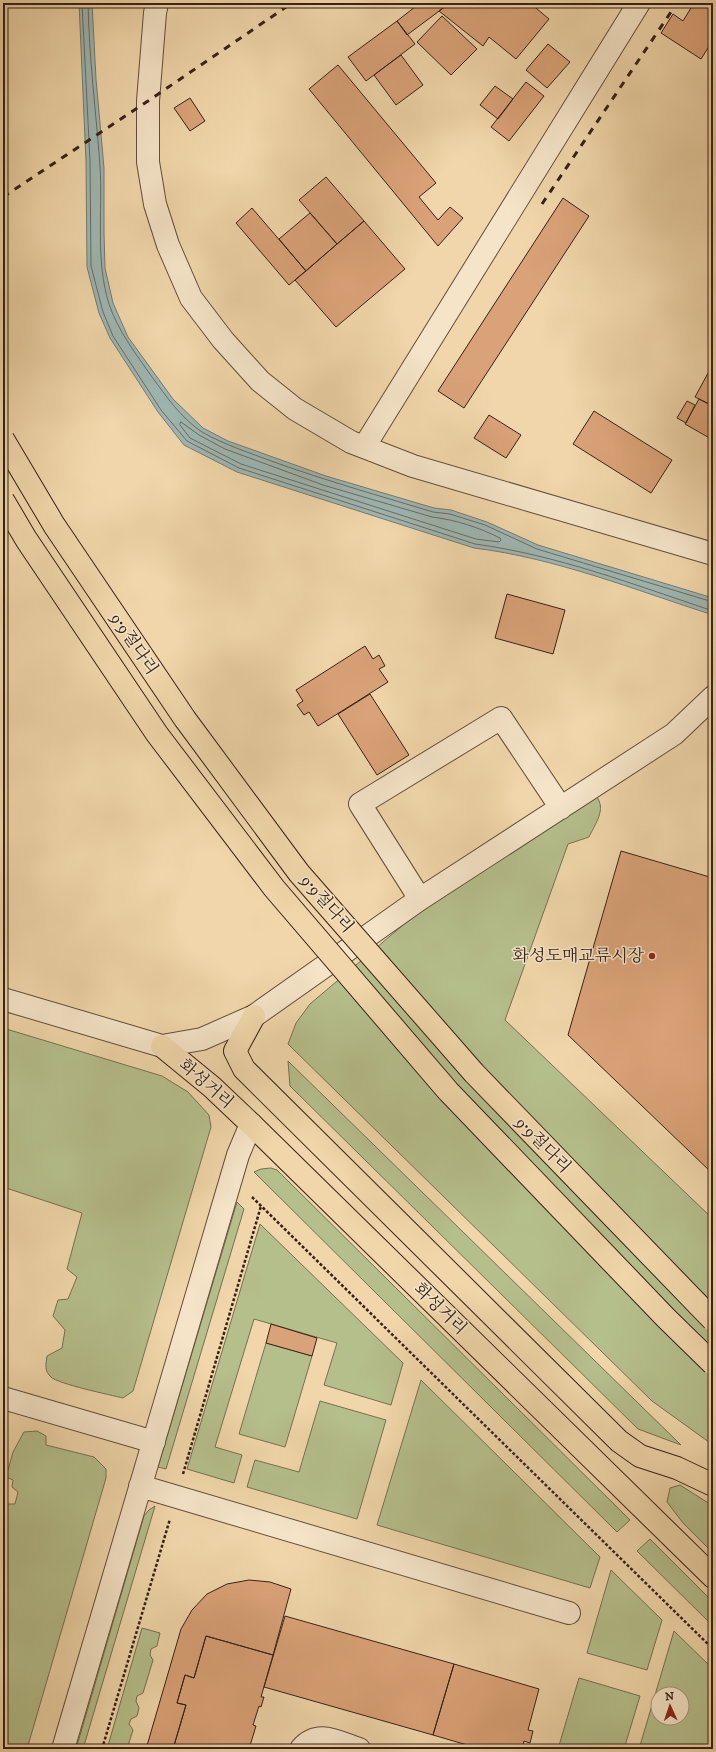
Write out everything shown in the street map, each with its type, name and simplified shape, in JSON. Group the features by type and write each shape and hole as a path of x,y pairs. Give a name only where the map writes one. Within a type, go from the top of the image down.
{"main road":[{"name":"9·9절다리","path":"3,439 54,525 185,719 299,873 474,1073 713,1320"},
{"name":"9·9절다리","path":"3,500 26,539 157,734 274,888 448,1092 666,1318 713,1364"},
{"name":"화성거리","path":"254,1016 235,1051 244,1069 619,1441 640,1456 677,1468 713,1485"},
{"name":"화성거리","path":"162,1046 212,1087 713,1577"}],"street":[{"path":"157,3 148,101 148,162 155,204 168,245 191,298 223,340 260,381 295,409 351,442 413,466 713,554"},
{"path":"364,447 639,3"},
{"path":"3,999 162,1046 202,1039 254,1016 420,899 674,734 713,697"},
{"path":"420,899 360,804 501,718 561,808"},
{"path":"63,1749 231,1177 250,1124"},
{"path":"3,1398 154,1442"},
{"path":"140,1486 569,1613"},
{"path":"301,1749 308,1741 320,1737 359,1749"}],"path":[{"path":"231,1177 713,1649"}],"green space":[{"path":"596,796 600,806 597,822 589,837 568,844 505,1020 713,1219 713,1445 652,1401 288,1044 296,1023 310,1004 409,920 423,909"},
{"path":"3,1028 162,1076 188,1092 209,1115 211,1127 133,1391 123,1398 64,1383 51,1377 46,1370 47,1356 62,1348 65,1330 53,1316 58,1300 68,1299 77,1277 67,1269 82,1213 3,1187"},
{"path":"288,1061 681,1445 638,1429 290,1086"},
{"path":"271,1168 277,1170 630,1520 617,1532 254,1172 261,1169"},
{"path":"237,1202 244,1209 166,1469 158,1467"},
{"path":"260,1224 403,1363 391,1405 324,1385 337,1343 254,1319 215,1447 242,1455 234,1483 187,1469"},
{"path":"266,1343 312,1356 285,1447 239,1434"},
{"path":"421,1380 600,1557 590,1588 377,1525"},
{"path":"320,1401 386,1420 357,1519 247,1487 255,1460 299,1472"},
{"path":"37,1431 46,1436 46,1445 94,1457 106,1469 106,1478 27,1749 3,1749 3,1510 6,1511 8,1504 15,1504 18,1492 12,1487 13,1480 6,1477 13,1452 24,1432"},
{"path":"680,1485 713,1506 713,1553 683,1523 667,1502 670,1488"},
{"path":"155,1506 83,1749 76,1749 144,1516"},
{"path":"650,1539 713,1602 713,1626 637,1551"},
{"path":"611,1570 662,1620 647,1670 587,1653"},
{"path":"142,1628 160,1633 157,1646 151,1649 150,1655 153,1660 143,1693 137,1696 136,1701 139,1708 137,1716 131,1719 129,1724 133,1730 127,1749 107,1749"},
{"path":"674,1631 713,1669 713,1749 639,1749 650,1712 650,1726 690,1726 690,1686 658,1686"},
{"path":"579,1678 640,1696 624,1749 558,1749"}],"water":[{"path":"79,3 92,3 96,79 104,168 105,268 113,303 128,337 173,399 203,428 228,441 326,476 434,508 451,510 487,522 538,545 713,598 713,615 625,585 565,567 535,559 474,548 237,472 184,445 158,412 110,338 99,313 87,267 86,161"}],"building":[{"path":"420,3 450,3 407,35 397,21"},
{"path":"450,3 530,3 549,19 516,59 489,37 483,46 439,11"},
{"path":"694,3 713,3 713,40 701,59 661,33 673,14 683,21"},
{"path":"442,16 477,49 451,75 417,42"},
{"path":"397,21 415,44 366,81 348,57"},
{"path":"548,44 570,62 547,88 526,70"},
{"path":"401,55 423,85 396,105 374,75"},
{"path":"338,65 436,183 419,197 438,220 450,207 463,218 438,246 309,89"},
{"path":"526,82 544,96 509,141 491,127"},
{"path":"495,86 513,99 498,119 480,105"},
{"path":"190,98 205,121 190,131 174,108"},
{"path":"326,177 364,221 337,244 299,200"},
{"path":"563,198 589,216 464,408 438,391"},
{"path":"252,208 306,271 289,285 236,223"},
{"path":"310,213 337,244 306,271 279,239"},
{"path":"364,221 405,269 336,327 295,280"},
{"path":"713,364 713,406 695,397"},
{"path":"699,399 713,406 713,440 685,424"},
{"path":"687,401 695,405 686,423 677,418"},
{"path":"594,411 672,460 651,493 573,444"},
{"path":"489,415 521,435 506,458 474,438"},
{"path":"507,594 565,610 553,654 495,638"},
{"path":"365,646 373,659 379,655 385,666 379,669 388,682 318,726 309,712 304,715 297,705 303,701 296,690"},
{"path":"370,694 409,755 377,775 338,714"},
{"name":"화성도매교류시장","path":"621,851 713,878 713,1174 568,1035"},
{"path":"271,1324 317,1338 312,1356 266,1343"},
{"path":"249,1580 270,1582 291,1589 273,1655 206,1636 194,1678 185,1675 177,1703 186,1705 173,1749 146,1749 181,1629 192,1610 207,1594 227,1584"},
{"path":"285,1616 454,1664 433,1735 264,1687"},
{"path":"206,1636 273,1655 261,1697 264,1697 261,1707 259,1706 253,1725 256,1726 249,1749 173,1749 186,1705 177,1703 185,1675 194,1678"},
{"path":"454,1664 539,1689 528,1730 533,1731 530,1743 524,1741 522,1749 481,1749 433,1735"}],"railway":[{"path":"3,197 292,3"},
{"path":"542,204 677,3"}],"place":[{"name":"화성도매교류시장","path":"652,956"}]}
